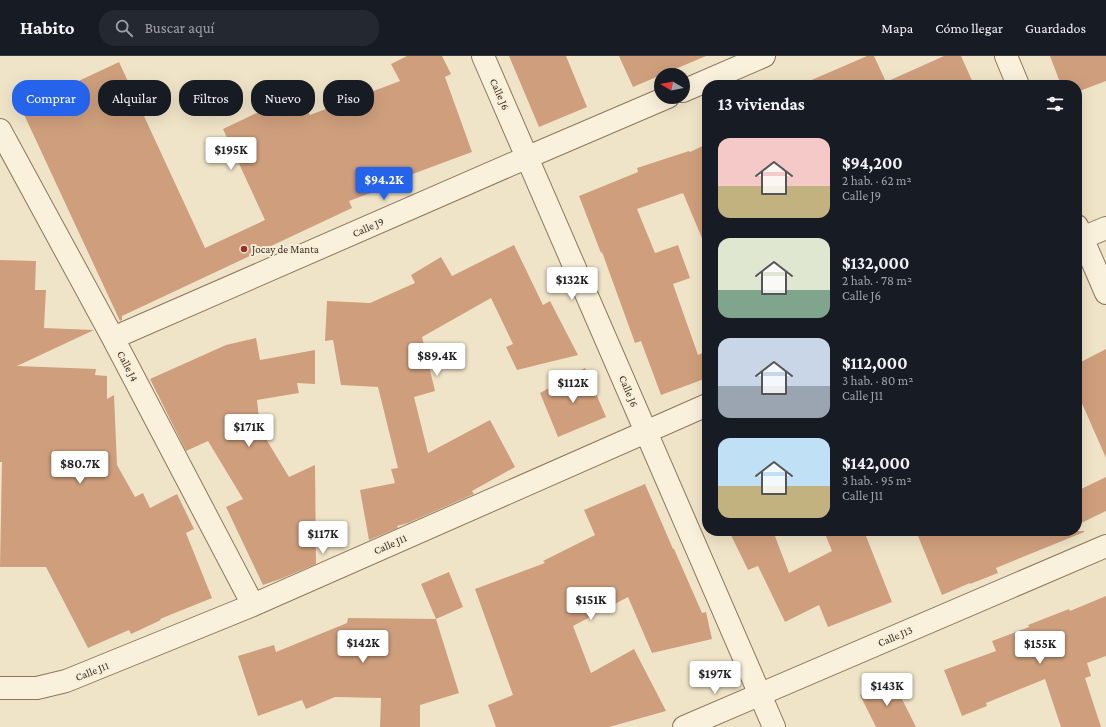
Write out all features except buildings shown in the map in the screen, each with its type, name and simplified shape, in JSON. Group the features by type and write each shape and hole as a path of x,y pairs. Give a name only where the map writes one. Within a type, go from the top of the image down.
{"street":[{"name":"Calle J6","path":"483,56 774,727"},
{"path":"707,80 764,56"},
{"path":"1006,56 1016,80"},
{"path":"690,87 702,82"},
{"name":"Calle J9","path":"114,338 654,103"},
{"name":"Calle J4","path":"0,130 114,338 253,605"},
{"path":"1082,234 1106,228"},
{"path":"1082,241 1106,293"},
{"name":"Calle J11","path":"0,688 37,688 66,681 253,605 702,407"},
{"name":"Calle J13","path":"684,727 1106,546"}],"place":[{"name":"Jocay de Manta","path":"244,249"}]}
